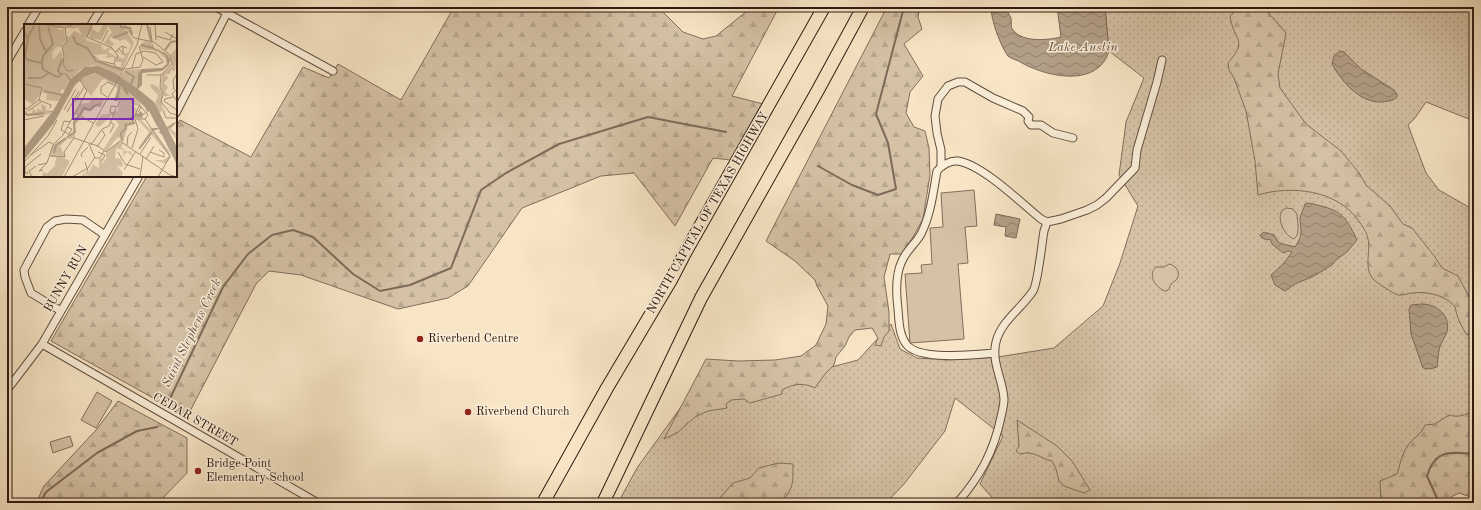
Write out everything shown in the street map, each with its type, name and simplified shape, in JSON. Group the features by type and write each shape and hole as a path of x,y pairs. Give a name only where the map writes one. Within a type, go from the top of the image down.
{"highway":[{"name":"NORTH CAPITAL OF TEXAS HIGHWAY","path":"543,503 590,417 671,280 824,7"},
{"path":"603,503 701,298 863,7"}],"street":[{"path":"29,24 39,7"},
{"path":"92,24 102,7"},
{"path":"216,7 228,10 333,71"},
{"path":"177,111 228,10"},
{"path":"7,62 24,33"},
{"path":"995,353 961,356 921,353 910,349 901,334 897,300 897,277 902,260 922,234 930,212 936,172 941,167 957,161 985,173 1041,219 1047,222 1081,212 1097,205 1106,198 1135,168 1137,150 1162,60"},
{"path":"941,167 941,150 935,116 938,100 948,86 958,82 966,82 993,98 1023,111 1029,117 1028,121 1031,125 1041,125 1053,133 1073,138"},
{"name":"BUNNY RUN","path":"7,390 42,344 138,177"},
{"path":"61,311 31,293 24,270 47,226 55,221 66,219 83,220 105,235"},
{"path":"957,503 981,473 993,445 1004,400 997,372 995,353 996,343 1000,332 1034,289 1044,231 1047,222"},
{"name":"CEDAR STREET","path":"42,344 318,503"}],"green space":[{"path":"454,7 662,7 663,12 683,32 703,39 716,36 752,7 779,7 732,96 763,104 731,160 713,158 675,226 634,173 601,176 522,208 468,286 448,298 398,309 301,275 269,271 256,284 187,417 51,341 146,177 177,177 177,125 180,120 251,157 303,67 329,78 338,64 401,100"},
{"path":"887,7 920,7 918,17 922,29 904,44 923,76 910,92 906,113 914,127 925,131 929,148 930,175 923,219 901,254 890,254 884,277 889,312 889,331 884,337 881,346 875,345 878,338 872,328 855,330 836,357 834,365 825,374 815,388 798,384 782,390 782,394 750,403 744,399 731,400 726,404 727,408 708,411 695,417 677,433 664,439 706,359 738,361 775,360 801,356 816,345 826,324 828,306 815,280 795,261 766,241"},
{"path":"1105,7 1474,7 1474,121 1426,102 1408,125 1426,173 1439,190 1474,210 1474,422 1427,503 997,503 980,484 1003,436 955,398 945,431 904,484 886,503 618,503 637,468 681,407 858,360 891,324 900,349 917,358 947,360 998,357 1054,348 1103,306 1120,263 1138,206 1119,175 1126,122 1144,78 1109,51"},
{"path":"1242,7 1263,7 1286,33 1278,74 1280,88 1306,124 1341,151 1359,173 1366,185 1390,206 1403,224 1412,228 1442,268 1458,276 1474,306 1473,337 1466,334 1459,320 1455,307 1447,299 1429,293 1398,295 1374,280 1368,266 1369,244 1367,234 1349,210 1338,202 1326,196 1312,192 1285,190 1258,195 1255,161 1246,111 1234,78 1229,70 1228,63 1239,45 1230,17 1234,12"},
{"path":"974,190 977,226 965,227 968,263 958,264 964,339 910,343 905,274 922,273 921,265 932,264 930,228 943,227 941,193"},
{"path":"1287,208 1293,209 1297,214 1298,231 1294,239 1286,233 1281,224 1281,214 1283,210"},
{"path":"1169,264 1174,266 1177,270 1178,277 1171,284 1168,290 1165,291 1156,284 1152,274 1156,267 1164,267"},
{"path":"97,392 112,401 96,428 81,420"},
{"path":"118,401 187,438 187,473 158,503 36,503 44,486 96,430"},
{"path":"1474,410 1474,491 1471,497 1459,493 1451,497 1449,503 1381,503 1380,481 1397,474 1405,450 1421,432 1425,425 1435,424 1449,415 1462,416"},
{"path":"1017,420 1057,446 1072,461 1090,490 1084,493 1064,486 1059,481 1052,461 1029,453 1020,454 1016,451 1019,446"},
{"path":"70,436 73,446 53,453 50,442"},
{"path":"778,463 793,464 792,486 788,494 779,503 707,503 712,500 719,499 733,483 750,478 759,468"}],"water":[{"name":"Lake Austin","path":"991,7 1005,7 1011,18 1012,29 1017,34 1029,39 1043,40 1061,37 1057,7 1105,7 1109,51 1103,63 1094,70 1083,75 1058,75 1032,68 1008,56 996,32"},
{"path":"1340,51 1344,52 1361,69 1394,90 1397,97 1388,101 1374,101 1366,99 1352,90 1341,78 1332,64 1334,56"},
{"path":"1309,203 1334,210 1348,223 1357,240 1347,252 1332,265 1314,276 1295,284 1285,291 1275,285 1271,275 1283,264 1292,252 1288,251 1283,253 1272,244 1270,239 1267,240 1262,238 1260,235 1264,232 1274,235 1279,243 1295,247 1301,234 1301,215 1305,204"},
{"path":"996,214 1020,219 1016,238 1005,236 1006,227 994,225"},
{"path":"1422,304 1433,306 1442,312 1448,326 1447,332 1439,348 1437,367 1430,369 1423,368 1411,334 1409,309 1411,305"}],"waterway":[{"name":"Saint Stephens Creek","path":"818,166 852,185 878,195 896,189 888,143 876,114 904,7"},
{"name":"Saint Stephens Creek","path":"166,407 223,287 248,254 272,235 293,230 313,237 353,274 380,291 410,285 451,268 481,190 506,173 559,144 648,117 726,132"},
{"name":"Saint Stephens Creek","path":"40,503 46,492 97,453 137,431 157,427"},
{"path":"1445,503 1437,498 1427,476 1430,467 1434,461 1444,454 1474,454"}],"place":[{"name":"Riverbend Centre","path":"420,339"},
{"name":"Riverbend Church","path":"468,412"},
{"name":"Bridge Point Elementary School","path":"198,471"}]}
